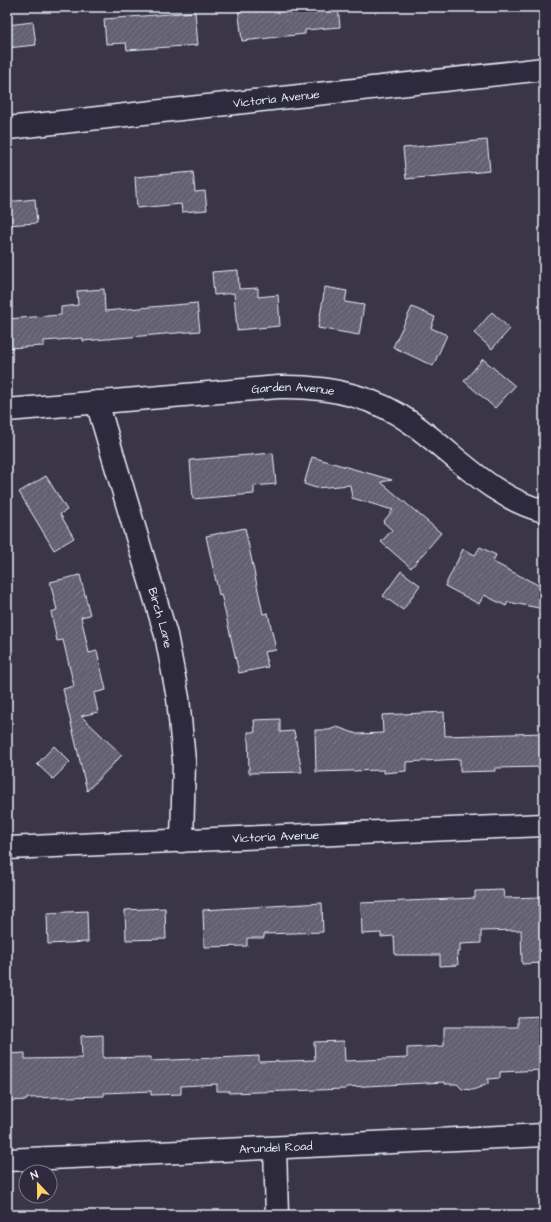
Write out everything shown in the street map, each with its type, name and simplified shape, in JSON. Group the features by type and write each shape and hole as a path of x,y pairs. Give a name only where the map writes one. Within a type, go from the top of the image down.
{"street":[{"name":"Victoria Avenue","path":"8,128 544,69"},
{"name":"Garden Avenue","path":"7,410 280,387 306,386 342,392 377,404 409,421 480,478 509,496 544,512"},
{"name":"Birch Lane","path":"97,402 166,635 175,684 184,761 182,841"},
{"name":"Victoria Avenue","path":"7,848 544,825"},
{"name":"Arundel Road","path":"7,1160 544,1135"},
{"path":"275,1148 277,1215"}],"building":[{"path":"238,7 338,7 340,27 305,30 305,34 242,41"},
{"path":"195,12 198,45 127,50 126,43 106,44 104,19"},
{"path":"33,22 36,45 7,48 7,25"},
{"path":"487,140 490,171 406,179 403,148"},
{"path":"193,172 195,192 205,191 207,210 182,212 181,204 137,208 135,177"},
{"path":"35,199 37,223 7,225 7,202"},
{"path":"238,270 239,289 258,288 258,297 278,295 280,326 237,330 234,293 214,295 212,272"},
{"path":"325,287 347,291 345,302 364,305 359,335 318,328"},
{"path":"104,289 105,311 197,303 200,331 83,341 83,338 44,341 44,346 7,348 7,319 61,315 61,307 78,305 77,291"},
{"path":"412,307 435,317 431,328 447,335 433,366 393,347"},
{"path":"492,312 510,329 492,349 474,333"},
{"path":"483,359 515,386 495,408 464,381"},
{"path":"273,453 276,484 254,486 254,494 193,499 190,460"},
{"path":"312,457 392,480 381,482 441,533 411,568 381,542 392,530 383,522 393,510 352,498 350,485 316,488 304,484"},
{"path":"46,476 67,510 60,514 74,538 54,550 19,492"},
{"path":"245,528 263,614 268,613 276,650 264,652 268,667 239,673 206,536"},
{"path":"480,547 496,555 493,562 544,588 544,609 508,602 506,606 484,595 479,604 445,586 463,549 475,555"},
{"path":"401,571 420,585 403,610 383,596"},
{"path":"80,575 90,615 81,617 89,653 97,651 106,690 94,693 98,712 81,716 122,755 87,791 63,689 74,686 63,640 57,641 51,612 57,610 50,582"},
{"path":"444,712 445,736 544,733 544,767 495,768 495,771 460,772 460,759 406,762 406,771 384,773 384,770 316,772 315,730 329,730 337,727 357,734 383,733 382,715"},
{"path":"280,719 280,732 294,731 302,772 249,773 248,732 255,732 254,720"},
{"path":"54,746 70,762 53,779 37,764"},
{"path":"503,890 504,898 544,897 544,963 522,964 521,930 481,931 481,943 460,944 460,952 457,952 458,965 440,966 440,955 395,955 394,936 381,937 381,933 362,934 361,903 475,898 475,891"},
{"path":"322,903 323,932 264,934 264,938 247,938 247,946 204,947 203,910"},
{"path":"165,908 166,939 126,940 125,910"},
{"path":"87,911 88,942 48,944 47,913"},
{"path":"544,1016 544,1070 500,1072 500,1078 488,1079 488,1084 473,1090 462,1089 457,1084 445,1084 445,1082 346,1087 346,1089 229,1093 229,1091 217,1091 217,1084 181,1086 181,1094 151,1095 151,1091 104,1093 104,1096 27,1098 27,1100 7,1101 7,1054 25,1053 25,1059 82,1058 81,1036 103,1035 103,1058 151,1057 151,1061 259,1056 259,1062 315,1060 314,1042 344,1041 345,1061 407,1058 407,1048 444,1046 444,1027 518,1027 518,1017"}]}
